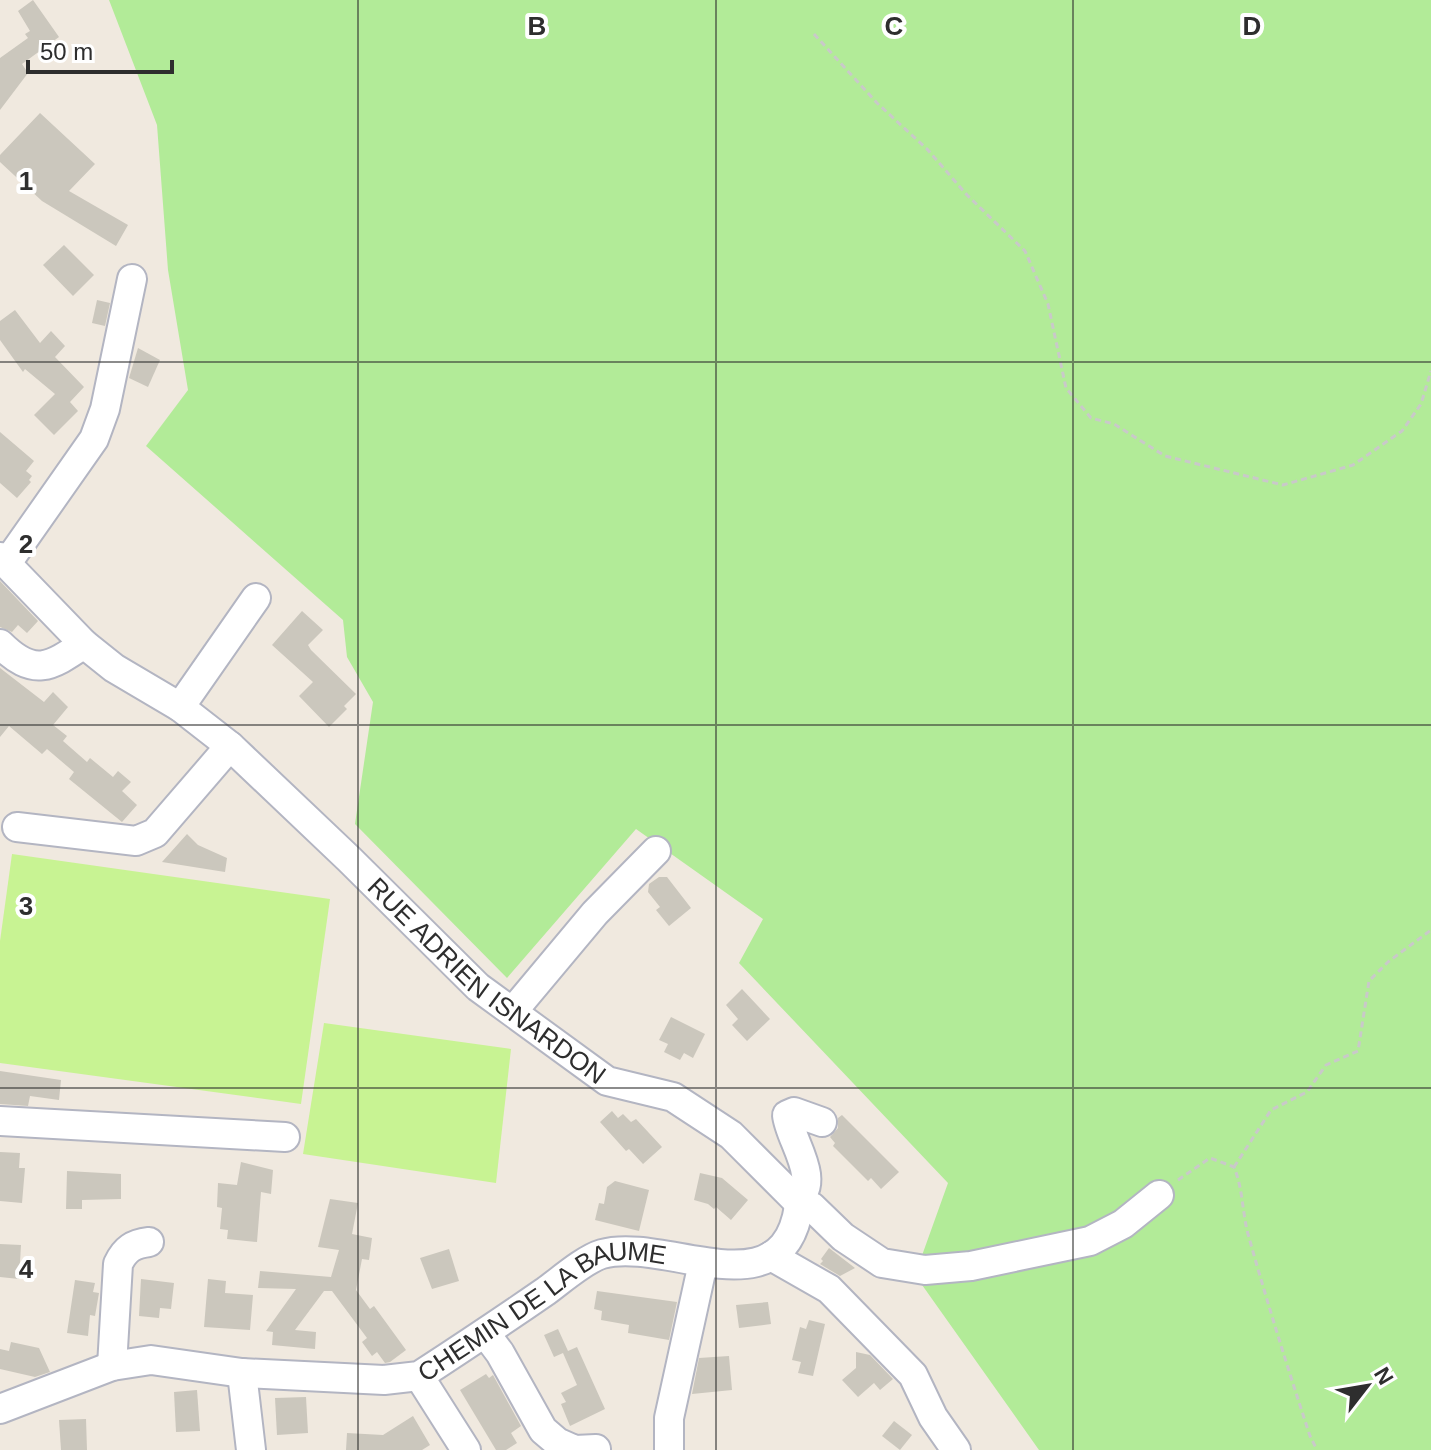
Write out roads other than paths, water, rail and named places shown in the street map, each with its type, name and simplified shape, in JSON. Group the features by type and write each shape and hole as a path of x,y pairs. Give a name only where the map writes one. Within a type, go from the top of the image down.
{"street":[{"path":"4,560 94,439 105,409 132,279"},
{"name":"RUE ADRIEN ISNARDON","path":"4,560 84,644 114,668 180,707 230,746 478,987 607,1081 673,1097 731,1135 798,1203 812,1207 843,1237 882,1263 925,1270 971,1266 1090,1241 1123,1224 1159,1195"},
{"path":"180,707 256,598"},
{"path":"0,644 11,655 39,667 56,663 84,644"},
{"path":"17,827 136,841 155,833 230,746"},
{"path":"513,1011 595,913 656,851"},
{"path":"822,1122 794,1112 787,1115 788,1126 801,1150 808,1184 798,1203 790,1240 771,1256 829,1289 913,1375 933,1417 956,1450"},
{"path":"0,1121 285,1137"},
{"path":"112,1366 118,1264 124,1253 135,1244 149,1242"},
{"name":"CHEMIN DE LA BAUME","path":"0,1409 112,1366 151,1360 242,1373 384,1380 419,1376 602,1254 663,1255 703,1263 754,1264 771,1256"},
{"path":"669,1450 669,1418 703,1263"},
{"path":"485,1333 500,1353 543,1430 557,1442 575,1450 596,1449"},
{"path":"242,1373 251,1450"},
{"path":"419,1376 466,1450"}]}
